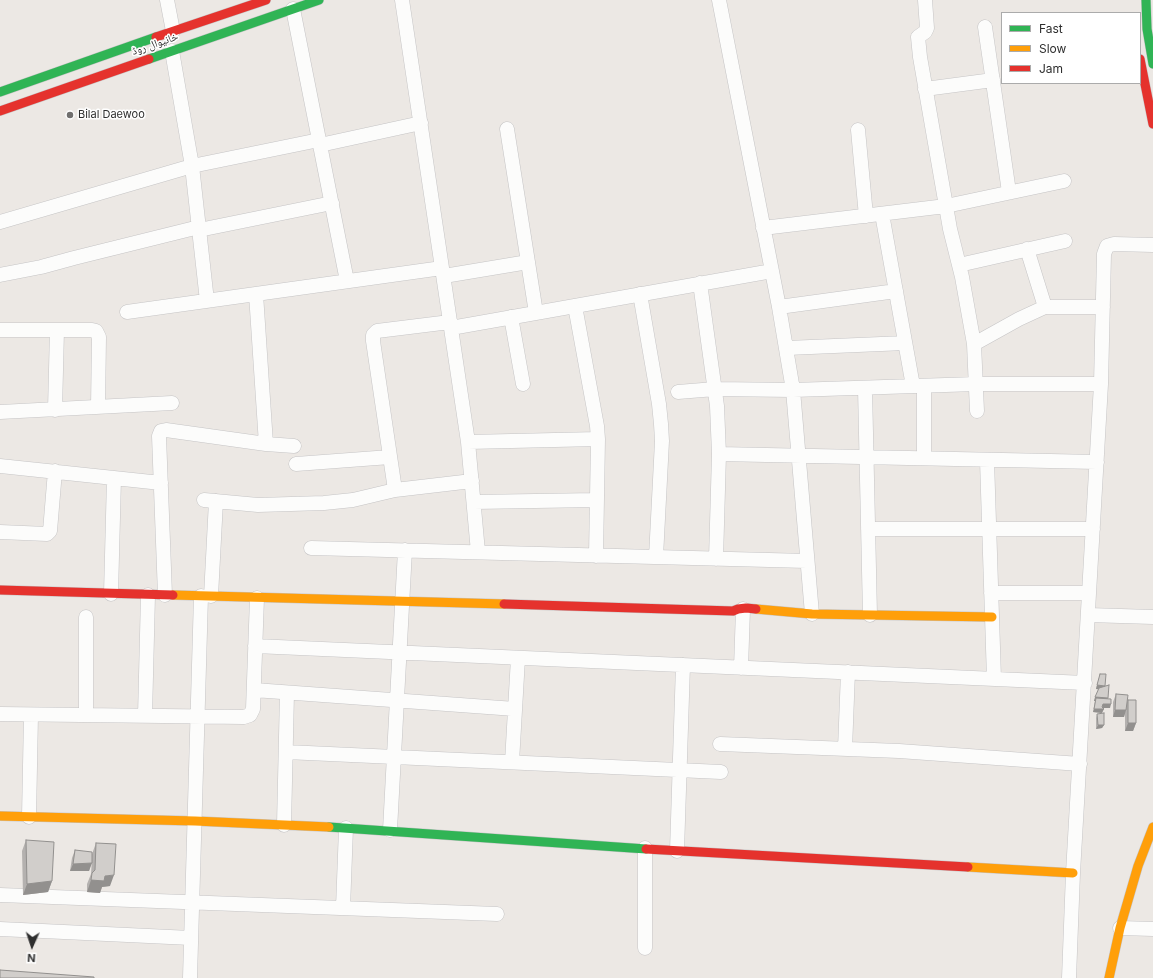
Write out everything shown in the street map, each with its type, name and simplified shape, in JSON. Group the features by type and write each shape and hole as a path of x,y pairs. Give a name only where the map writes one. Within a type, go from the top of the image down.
{"street":[{"path":"167,0 173,31"},
{"name":"خانیوال روڈ","path":"0,92 266,0"},
{"name":"خانیوال روڈ","path":"0,111 319,0"},
{"path":"402,0 468,442 478,552"},
{"path":"719,0 794,390 798,455 812,614"},
{"path":"925,0 927,28 925,32 918,37 920,57 950,229 959,265 974,344 977,411"},
{"path":"1146,0 1147,29 1153,64"},
{"path":"293,9 347,281"},
{"path":"985,27 1009,192"},
{"path":"172,51 192,166 207,301"},
{"path":"1141,64 1153,124"},
{"path":"925,89 992,80"},
{"path":"0,222 192,166 421,123"},
{"path":"506,129 536,313"},
{"path":"858,130 866,216"},
{"path":"763,228 946,206 1064,180"},
{"path":"0,275 41,267 199,228 332,203"},
{"path":"882,214 905,343 919,386 924,458"},
{"path":"959,265 1065,241"},
{"path":"1069,978 1073,873 1101,384 1104,254 1107,246 1114,244 1153,245"},
{"path":"1027,249 1045,307"},
{"path":"127,312 347,281 528,262"},
{"path":"395,490 373,341 374,335 377,331 451,325 511,317 772,271"},
{"path":"700,284 717,406 719,454 716,559"},
{"path":"779,307 896,290"},
{"path":"256,294 266,444"},
{"path":"640,294 659,404 661,424 662,441 656,557"},
{"path":"575,306 597,426 596,556"},
{"path":"974,344 1019,319 1045,307 1103,307"},
{"path":"511,317 523,384"},
{"path":"0,330 96,331 99,337 98,407"},
{"path":"55,410 57,330"},
{"path":"787,348 905,343"},
{"path":"678,392 715,389 794,390 976,384 1101,384"},
{"path":"865,388 870,614"},
{"path":"0,412 172,403"},
{"path":"165,595 159,436 161,431 166,430 266,444 294,446"},
{"path":"468,442 598,439"},
{"path":"719,454 1097,462"},
{"path":"296,464 390,457"},
{"path":"987,460 994,679"},
{"path":"0,466 161,483"},
{"path":"0,532 47,534 50,531 55,471"},
{"path":"111,594 114,478"},
{"path":"190,978 198,716 206,596 210,500 258,505 324,503 353,500 395,490 472,481"},
{"path":"474,502 596,500"},
{"path":"868,529 1093,529"},
{"path":"311,548 807,561"},
{"path":"390,830 405,550"},
{"path":"0,590 734,611 743,609 812,614 992,617"},
{"path":"991,592 1089,593"},
{"path":"145,716 148,595"},
{"path":"0,714 244,717 250,715 254,709 256,598"},
{"path":"740,668 743,609"},
{"path":"1088,615 1153,617"},
{"path":"86,617 86,715"},
{"path":"255,646 1085,683"},
{"path":"512,762 518,658"},
{"path":"677,851 683,665"},
{"path":"845,749 848,672"},
{"path":"254,690 515,710"},
{"path":"284,824 288,693"},
{"path":"29,817 31,715"},
{"path":"720,744 899,751 1080,764"},
{"path":"286,752 721,772"},
{"path":"0,816 284,824 390,830 677,851 1073,873"},
{"path":"1109,978 1120,928 1138,866 1153,827"},
{"path":"343,908 346,828"},
{"path":"645,848 645,948"},
{"path":"0,895 497,914"},
{"path":"1120,928 1153,929"},
{"path":"0,929 191,938"}],"building":[{"path":"1100,674 1106,674 1105,686 1097,685"},
{"path":"1109,685 1108,698 1095,697 1099,688"},
{"path":"1116,694 1128,695 1126,710 1115,710"},
{"path":"1096,698 1111,699 1111,704 1103,704 1102,707 1104,709 1094,709"},
{"path":"1128,700 1136,700 1136,723 1128,723"},
{"path":"1104,713 1104,725 1098,725 1097,714"},
{"path":"26,840 54,842 52,881 27,884"},
{"path":"96,843 116,844 114,875 105,876 104,881 91,880 92,873 95,870"},
{"path":"75,850 92,852 92,863 73,864"},
{"path":"0,970 94,977 94,978 0,978"}],"traffic: fast":[{"path":"149,59 319,0"},
{"path":"1146,0 1147,29 1153,64"},
{"path":"0,92 156,37"},
{"path":"329,827 646,849"}],"traffic: slow":[{"path":"173,595 504,604"},
{"path":"756,609 812,614 992,617"},
{"path":"0,816 195,821 329,827"},
{"path":"1109,978 1120,928 1138,866 1153,827"},
{"path":"968,867 1073,873"}],"traffic: jam":[{"path":"156,37 266,0"},
{"path":"0,111 149,59"},
{"path":"1141,64 1153,124"},
{"path":"0,590 173,595"},
{"path":"504,604 733,611 746,608 756,609"},
{"path":"646,849 968,867"}],"place":[{"name":"Bilal Daewoo","path":"70,115"}]}
